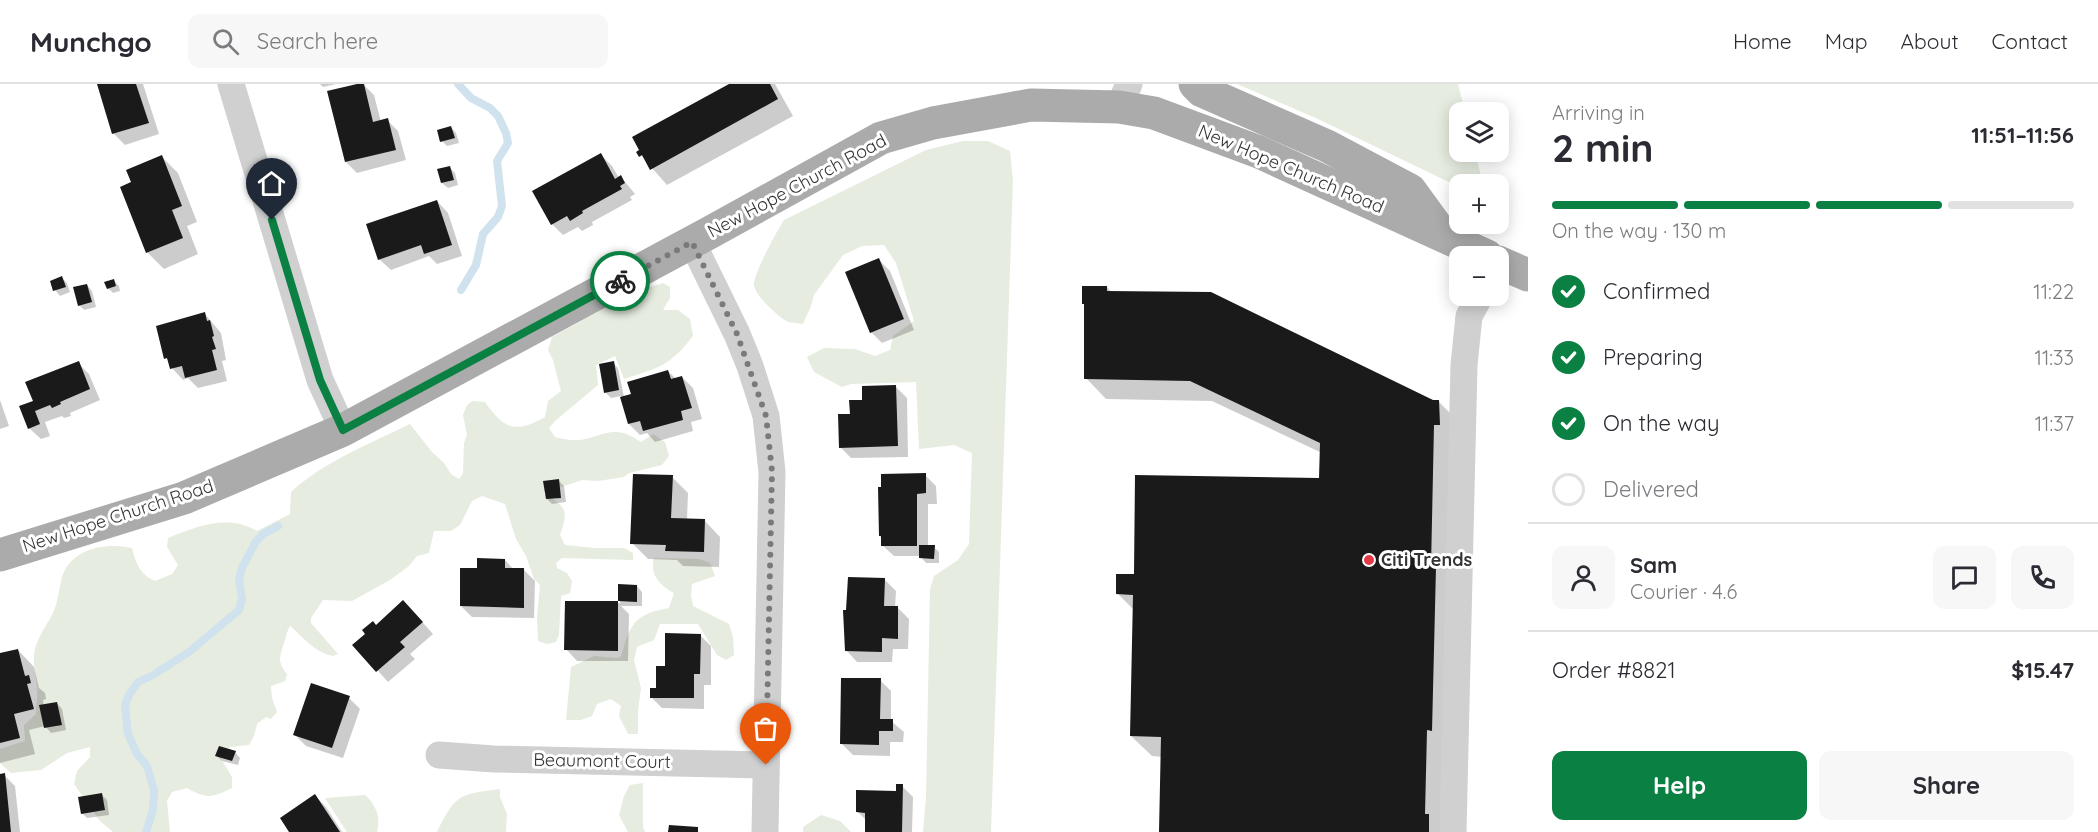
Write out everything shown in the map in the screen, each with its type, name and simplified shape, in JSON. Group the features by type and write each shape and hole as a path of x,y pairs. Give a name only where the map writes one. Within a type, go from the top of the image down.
{"main road":[{"path":"1195,84 1202,91 1327,146 1410,190 1443,236"},
{"name":"New Hope Church Road","path":"0,555 184,498 343,430 881,138 933,123 1031,105 1124,96 1154,113 1259,152 1465,246"},
{"path":"1509,267 1528,275"}],"street":[{"path":"231,84 320,380 343,430"},
{"path":"692,242 737,334 766,416 772,471 765,832"},
{"path":"1453,832 1464,365 1469,316 1474,306"},
{"name":"Beaumont Court","path":"439,755 494,759 766,765"}],"shaded area":[{"path":"1237,84 1458,84 1462,102 1449,102 1449,162 1478,162 1480,174 1449,174 1449,182 1318,119"},
{"path":"963,141 988,141 1010,151 1013,180 991,832 923,832 926,797 930,589 934,576 958,560 969,544 972,453 954,445 919,449 916,382 851,384 842,387 814,372 807,357 824,348 855,349 875,356 890,350 893,336 914,321 896,263 884,245 862,246 843,255 814,295 803,324 788,322 779,316 762,300 754,284 771,242 784,220 926,150"},
{"path":"663,283 670,287 670,298 663,310 678,310 690,319 693,336 677,354 663,365 624,379 615,356 596,365 598,385 549,428 555,437 573,440 617,432 628,434 641,442 653,434 665,442 669,456 662,465 629,473 624,477 598,481 582,480 543,493 556,501 565,513 560,535 565,545 624,548 633,553 633,560 562,558 556,563 557,568 567,573 572,581 570,593 561,596 559,635 556,642 547,644 538,641 537,618 540,585 534,579 526,556 516,539 505,504 482,496 472,501 460,525 451,531 434,531 429,553 417,556 409,566 390,580 352,601 323,600 311,618 311,623 338,654 333,656 321,652 290,626 280,658 287,674 285,681 271,686 277,712 271,719 266,717 257,724 249,745 230,747 221,759 232,777 232,788 209,796 187,788 172,792 167,801 170,832 113,832 100,821 74,784 77,771 90,757 90,747 67,753 41,770 11,773 0,763 0,749 25,741 24,725 36,714 35,649 55,609 62,577 73,559 81,553 111,546 132,548 139,568 155,581 172,574 178,565 167,547 168,538 190,529 224,523 235,523 257,531 290,514 291,492 318,471 410,424 451,474 459,479 463,473 464,443 467,435 463,415 467,405 473,401 485,402 498,418 511,426 526,426 545,417 548,401 561,391 548,350 552,337 632,293"},
{"path":"654,558 699,559 710,563 715,576 692,584 693,606 729,624 733,637 734,655 726,660 717,655 698,624 660,624 654,640 637,647 634,660 641,688 638,734 628,734 619,716 621,706 611,699 597,704 592,716 581,720 566,720 571,667 594,656 621,657 631,628 636,622 648,613 669,608 674,593 657,579 653,570"},
{"path":"643,783 645,832 628,832 619,815 624,796 630,785"},
{"path":"500,789 500,797 507,814 506,832 437,832 449,810 460,798"},
{"path":"365,795 377,812 377,832 347,832 325,798"},
{"path":"821,815 840,821 851,832 803,832 803,827"}],"building":[{"path":"97,84 136,84 149,123 112,134"},
{"path":"364,84 373,122 388,118 396,150 345,162 327,91"},
{"path":"729,84 770,84 778,99 650,170 642,155 639,157 636,152 639,150 632,137"},
{"path":"451,126 455,138 440,142 437,130"},
{"path":"601,153 615,179 621,175 625,183 620,186 622,189 582,211 583,213 570,221 567,216 551,225 532,191"},
{"path":"162,155 182,206 172,210 183,238 146,253 120,187 131,182 126,170"},
{"path":"450,166 454,180 441,183 437,169"},
{"path":"437,200 452,245 424,254 421,245 378,260 366,224"},
{"path":"879,258 904,319 870,333 845,272"},
{"path":"62,276 66,287 53,291 50,281"},
{"path":"114,279 116,286 107,289 104,282"},
{"path":"87,284 92,302 78,306 73,287"},
{"path":"1082,286 1107,286 1107,291 1211,292 1433,400 1439,400 1440,425 1434,425 1431,567 1436,567 1432,731 1427,730 1425,814 1429,814 1429,832 1159,832 1161,737 1130,736 1133,595 1116,594 1116,574 1134,574 1135,475 1319,478 1320,443 1190,381 1084,379"},
{"path":"205,312 207,321 210,320 214,336 212,337 216,349 212,350 217,370 185,378 182,366 170,369 167,358 164,359 156,326"},
{"path":"79,361 90,389 52,408 50,405 35,411 40,424 28,429 19,406 33,401 25,382"},
{"path":"614,361 619,390 604,393 599,364"},
{"path":"668,370 671,379 682,376 692,408 681,411 683,420 643,431 640,421 628,424 620,397 631,394 627,382"},
{"path":"896,385 898,446 839,448 838,414 850,414 849,400 862,400 862,386"},
{"path":"926,473 926,493 917,494 917,546 881,546 878,487 881,487 881,474"},
{"path":"633,474 673,475 671,518 705,519 704,552 665,551 666,545 630,544"},
{"path":"559,479 561,498 546,499 543,481"},
{"path":"919,545 935,545 934,559 919,558"},
{"path":"477,558 505,559 505,568 524,568 524,608 460,606 460,568 477,568"},
{"path":"848,577 885,578 884,606 898,606 898,639 882,638 882,652 845,651 843,610 846,610"},
{"path":"618,584 637,585 637,602 618,601"},
{"path":"403,600 423,622 400,642 405,647 376,672 352,645 365,634 362,630 373,621 376,625"},
{"path":"565,601 618,601 618,651 564,650"},
{"path":"665,633 701,634 700,674 694,674 694,698 650,698 650,688 656,688 656,666 665,666"},
{"path":"18,649 25,676 29,675 31,683 27,684 34,709 14,714 20,738 0,743 0,653"},
{"path":"841,678 881,678 880,719 893,719 893,731 879,731 879,745 840,744"},
{"path":"311,683 350,696 332,748 293,735"},
{"path":"57,702 62,725 44,728 39,705"},
{"path":"219,746 236,751 232,761 215,756"},
{"path":"5,773 11,832 0,832 0,774"},
{"path":"896,784 903,784 902,832 865,832 865,813 856,812 856,790 896,791"},
{"path":"102,793 105,810 81,814 78,797"},
{"path":"315,794 340,832 289,832 280,818"},
{"path":"669,825 698,827 698,832 668,832"}],"waterway":[{"path":"458,84 471,98 490,108 498,116 508,143 497,161 502,206 498,217 483,234 476,265 461,290"},
{"path":"146,832 153,810 154,790 147,766 137,754 128,734 125,705 129,695 138,682 189,652 239,610 242,599 239,579 242,568 255,543 263,534 278,526"}],"way so far":[{"path":"620,281 692,242 737,334 766,416 772,471 766,765"}],"place":[{"name":"Citi Trends","path":"1369,560"}],"route":[{"path":"272,220 320,380 343,430 620,281"}]}
